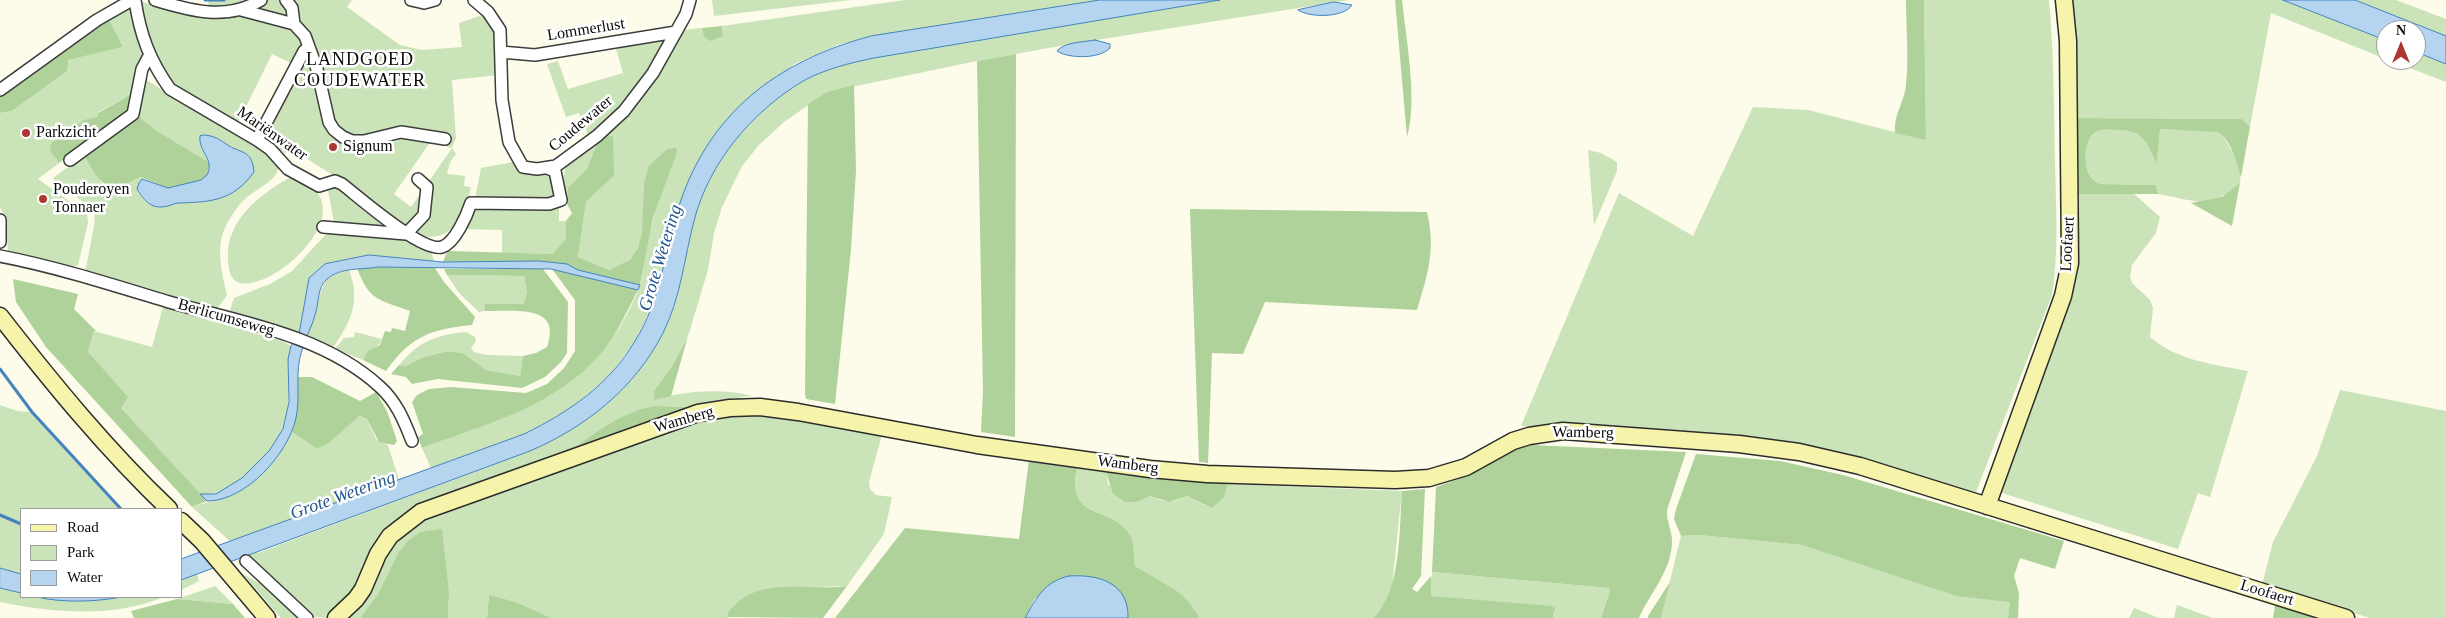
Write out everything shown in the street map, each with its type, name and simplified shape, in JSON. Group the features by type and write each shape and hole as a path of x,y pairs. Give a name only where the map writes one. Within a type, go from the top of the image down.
{"street":[{"path":"1,90 78,35 134,0"},
{"name":"Mariënwater","path":"134,0 149,56 170,90 257,140 270,149 288,169 319,186 335,181 342,184 406,234 434,248 445,245 465,219 471,203 549,204 560,200 555,171 547,168"},
{"path":"155,0 203,12 224,13 241,10 261,0"},
{"path":"286,0 292,8 294,24"},
{"path":"411,0 424,3 435,0"},
{"name":"Coudewater","path":"474,0 488,12 500,30 502,100 508,142 523,167 538,170 556,166 597,136 624,111 653,73 686,14 690,0"},
{"name":"Loofaert","path":"2064,0 2068,40 2070,263 2062,296 1983,504 2346,618"},
{"path":"241,10 294,24 305,36 317,69 329,122 343,137 352,141 364,141 401,132 412,132 445,139"},
{"name":"Lommerlust","path":"501,52 535,55 676,32"},
{"path":"257,140 304,51 309,47"},
{"path":"70,160 133,114 142,69 149,56"},
{"path":"324,227 406,234 424,215 427,187 418,179"},
{"path":"0,220 0,242"},
{"name":"Berlicumseweg","path":"0,256 81,276 287,336 313,346 347,362 379,386 393,400 412,441"},
{"path":"0,316 51,382 140,481 168,508"},
{"name":"Wamberg","path":"336,618 356,599 363,589 378,554 390,536 421,512 698,413 730,408 760,407 798,412 931,437 1150,469 1207,474 1395,480 1448,474 1466,467 1513,441 1543,432 1563,431 1668,437 1739,444 1808,454 1860,466 1983,504"},
{"path":"182,522 202,541 267,618"},
{"path":"246,561 307,618"}],"green space":[{"path":"209,0 253,0 235,8 211,10 208,6"},
{"path":"268,0 282,0 290,19 256,9"},
{"path":"292,0 352,0 347,7 400,45 422,50 462,47 459,23 485,14 493,27 498,75 452,80 456,138 452,148 456,154 450,162 447,174 465,176 464,186 471,187 461,215 449,230 435,237 420,235 403,227 330,173 291,149 285,153 262,138 306,52 313,70","holes":["314,73 332,115 339,128 346,134 355,137 380,139 405,138 370,151 357,151 329,136 324,127","446,135 445,146 452,148 411,207 394,194 431,141 410,137"]},
{"path":"712,0 851,0 714,16"},
{"path":"905,0 1100,0 871,36 838,45 794,64 705,151 690,178 678,209 661,284 653,304 636,340 608,377 570,409 547,423 524,434 431,468 422,448 522,410 550,395 576,377 599,355 620,326 638,291 651,226 660,195 648,167 644,216 640,242 636,253 628,262 609,270 578,257 586,202 614,174 599,138 683,30 702,28 706,38 723,36 722,26"},
{"path":"1220,0 1349,0 1071,44 827,92 784,122 759,145 742,166 722,207 714,233 708,270 689,333 672,366 654,391 654,400 678,394 716,391 752,396 712,401 692,407 655,406 586,440 570,451 406,514 365,578 334,618 314,617 192,507 235,494 249,484 277,455 292,432 317,449 329,443 358,416 367,419 376,439 388,445 399,480 243,537 258,553 530,451 551,441 589,418 607,404 638,371 652,353 663,333 678,292 694,221 701,199 722,159 750,123 784,93 811,77 838,67 874,58"},
{"path":"1395,0 1402,0 1410,70 1411,106 1407,137"},
{"path":"1906,0 1924,0 1926,140 1895,133 1896,119 1903,98 1907,74"},
{"path":"1924,0 2049,0 2053,62 2056,214 2056,263 2052,295 1976,492 1819,450 1618,430 1521,426 1619,193 1693,236 1753,107 1808,110 1926,140"},
{"path":"2067,0 2283,0 2376,36 2376,55 2271,13 2250,127 2242,119 2072,118"},
{"path":"2355,0 2396,0 2446,19 2446,36 2426,28 2426,20 2406,20"},
{"path":"140,3 211,18 242,14 291,27 305,45 293,64 272,54 237,125 174,87 149,48"},
{"path":"130,5 144,62 137,65 133,93 98,112 98,117 51,152 59,163 38,179 87,214 88,223 78,265 72,267 8,251 5,217 0,207 0,113 12,111 67,71 67,60 123,47 108,18"},
{"path":"108,18 123,47 68,60 67,71 12,111 0,113 0,95"},
{"path":"722,26 723,36 710,41 704,36 702,28"},
{"path":"668,37 623,104 589,137 579,113 566,117 547,64 558,61 568,89 623,73 616,49"},
{"path":"1016,54 1015,437 981,432 983,391 977,61"},
{"path":"2426,56 2446,64 2446,82 2415,70 2426,70"},
{"path":"146,80 246,139 278,163 278,169 272,179 243,201 233,213 224,230 220,254 227,295 217,309 85,273 95,211 53,178 84,155 102,183 108,186 122,185 140,177 142,179 137,189 142,197 151,205 199,203 233,146 228,146 221,140 203,150 207,154 210,163 157,131 137,115"},
{"path":"854,85 856,171 851,249 835,404 806,399 805,394 808,104 827,92"},
{"path":"133,93 130,111 59,163 51,152 50,146 53,142 84,120 98,117 98,113"},
{"path":"137,115 157,131 210,163 207,175 201,180 168,188 140,177 115,187 104,183 95,173 84,155"},
{"path":"2072,118 2242,119 2250,127 2241,177 2230,145 2217,132 2160,129 2157,163 2146,142 2138,135 2126,130 2103,130 2091,136 2086,150 2087,167 2089,174 2094,180 2100,184 2156,185 2158,194 2080,194 2076,192"},
{"path":"2160,129 2213,131 2222,134 2238,164 2240,183 2219,198 2201,202 2158,194 2156,185 2100,184 2090,175 2087,168 2086,151 2091,137 2096,132 2125,130 2135,133 2145,142 2157,162"},
{"path":"613,136 614,175 586,202 578,257 609,270 630,260 638,248 642,232 644,185 648,167 667,149 676,148 677,152 653,217 640,285 578,270 567,264 539,261 443,262 447,252 450,251 552,254 566,239 566,221 572,213 567,204 568,188 587,169 599,138"},
{"path":"599,138 587,169 568,188 567,204 562,188 565,168"},
{"path":"1588,150 1601,153 1617,162 1617,171 1594,225"},
{"path":"513,162 516,165 552,172 559,207 559,221 566,221 566,239 552,254 502,253 502,230 465,229 474,204 481,168"},
{"path":"289,178 303,181 321,199 323,215 316,232 304,249 289,264 271,275 254,282 239,283 231,276 228,260 232,233 238,221 256,201 266,192"},
{"path":"2240,183 2232,226 2191,203 2222,197"},
{"path":"336,185 397,229 334,222 328,191"},
{"path":"2074,188 2080,194 2134,194 2160,217 2156,233 2132,265 2130,276 2132,283 2150,300 2153,308 2150,337 2160,345 2184,356 2209,364 2248,371 2210,497 2198,493 2178,549 1999,492 2076,278"},
{"path":"1190,209 1427,212 1431,238 1430,261 1417,310 1265,302 1243,354 1212,353 1208,463 1199,462"},
{"path":"327,233 413,240 430,248 434,261 369,255 325,264 309,278 299,334 229,313 234,298 270,284 292,271"},
{"path":"357,268 435,268 444,282 475,317 472,325 445,329 423,336 404,350 386,371 363,360 368,351 380,345 385,331 391,332 392,328 405,331 410,311 377,298 366,287"},
{"path":"444,269 543,269 568,302 567,353 561,362 545,377 522,388 438,379 412,384 406,377 391,374 399,365 406,366 421,358 444,352 455,352 463,353 486,370 520,376 523,356 536,353 547,347 550,333 548,323 541,317 520,311 484,311 485,304 523,304 527,294 524,276 447,275"},
{"path":"552,269 638,290 622,322 602,352 584,371 542,400 495,422 422,448 418,437 423,434 412,402 417,395 429,389 451,387 526,393 547,384 564,368 575,351 575,300"},
{"path":"349,270 354,292 354,302 345,329 333,348 307,336 319,297 327,279"},
{"path":"447,275 524,276 527,295 523,304 485,304 484,311 479,312 459,293"},
{"path":"13,279 78,294 74,309 96,331 94,331 88,352 128,397 121,408 207,501 192,507 46,347 16,302"},
{"path":"163,307 282,341 291,346 288,368 287,415 279,437 266,456 249,473 216,493 200,494 121,408 88,352 94,331 152,347"},
{"path":"355,332 382,339 378,346 367,354 363,360 335,349 344,338 354,337"},
{"path":"466,332 475,337 476,341 471,348 474,352 487,355 523,356 520,376 486,370 463,353 456,352 444,352 421,358 406,366 399,365 414,350 437,337"},
{"path":"688,336 671,396 654,400 654,391 672,366"},
{"path":"296,377 312,377 360,401 376,392 387,411 397,441 394,445 379,442 367,419 359,416 329,443 317,449 292,432 298,405"},
{"path":"2340,390 2446,411 2446,618 2370,618 2262,585 2273,542 2317,456"},
{"path":"0,405 17,411 32,412 120,508 20,508 20,574 0,568"},
{"path":"655,406 692,407 570,451 620,418"},
{"path":"751,410 883,431 869,482 870,489 876,495 892,497 884,534 847,586 777,588 728,618 551,618 489,595 487,618 448,618 449,592 441,529 398,553 378,594 360,618 347,618 386,550 427,516 701,416"},
{"path":"1532,445 1686,452 1667,510 1672,535 1668,564 1639,618 1601,618 1610,591 1609,588 1432,572 1436,487 1470,475 1516,449"},
{"path":"1696,454 1780,461 1843,475 2064,541 2055,569 2020,558 2014,576 2019,593 2018,618 2008,618 2010,602 1957,596 1802,545 1699,535 1681,536 1674,519"},
{"path":"1029,459 1077,468 1075,486 1078,498 1085,506 1125,528 1133,542 1135,566 1176,590 1189,602 1200,618 1128,618 1128,608 1035,598 1025,618 835,618 905,528 1019,539"},
{"path":"1077,468 1106,472 1108,484 1137,502 1150,496 1163,501 1174,501 1187,496 1207,506 1226,491 1228,484 1402,491 1392,586 1386,602 1373,618 1200,618 1189,602 1176,590 1135,566 1133,542 1125,528 1085,506 1078,498 1075,486"},
{"path":"1106,472 1228,484 1224,497 1212,508 1187,496 1169,502 1150,496 1137,502 1125,502 1113,494"},
{"path":"1425,489 1421,576 1412,589 1417,592 1431,576 1431,596 1551,606 1555,608 1553,618 1373,618 1389,592 1394,576 1399,540 1402,491"},
{"path":"442,529 449,592 448,618 360,618 378,594 398,553 408,541 420,532"},
{"path":"1699,535 1802,545 2011,602 2008,618 1661,618 1681,536"},
{"path":"1432,572 1609,588 1610,591 1601,618 1553,618 1555,611 1431,596"},
{"path":"197,574 199,581 182,590 182,580"},
{"path":"243,574 274,591 303,618 281,618"},
{"path":"1670,582 1661,618 1648,618 1648,616"},
{"path":"215,586 233,604 177,599"},
{"path":"847,586 823,618 727,617 729,611 736,604 760,590 788,587"},
{"path":"0,588 20,593 20,598 80,601 112,598 161,598 144,604 103,611 62,611 0,602"},
{"path":"489,595 515,602 551,618 487,618"},
{"path":"177,599 233,604 245,618 134,618 131,611"},
{"path":"2177,605 2210,617 2212,618 2174,618"},
{"path":"2275,605 2315,618 2273,618"},
{"path":"2134,608 2159,618 2129,618"}],"water":[{"path":"1100,0 1220,0 874,58 847,64 803,81 784,93 750,123 722,159 701,199 694,221 678,292 663,333 652,353 638,371 607,404 570,430 530,451 182,580 182,559 524,434 572,407 587,396 625,357 644,325 661,276 678,209 691,175 708,145 727,119 750,96 777,76 805,60 871,36"},
{"path":"2283,0 2355,0 2406,20 2376,20 2376,36"},
{"path":"1334,2 1352,5 1342,12 1326,15 1303,13 1298,10"},
{"path":"2426,28 2446,36 2446,64 2426,56"},
{"path":"1095,40 1110,44 1110,48 1105,52 1084,57 1062,54 1057,51 1069,44"},
{"path":"205,135 216,138 245,153 251,159 254,172 246,182 238,189 221,198 201,202 178,203 158,207 146,201 137,189 142,179 168,188 201,180 207,175 209,164 200,142 200,136"},
{"path":"369,255 443,262 539,261 567,264 578,270 640,285 638,290 551,269 378,267 338,272 327,279 321,286 314,319 302,350 298,368 296,418 284,446 275,460 250,484 222,499 207,501 200,494 216,494 242,478 269,451 283,429 289,402 288,359 291,346 299,334 309,278 325,264"},
{"path":"0,568 20,574 20,593 0,588"},
{"path":"1069,576 1091,577 1110,583 1123,596 1127,606 1128,618 1025,618 1037,597 1047,586"},
{"path":"43,598 115,598 79,601"}],"waterway":[{"path":"205,0 224,0"},
{"path":"0,369 32,412 120,508"},
{"path":"0,515 20,524"}],"place":[{"name":"Parkzicht","path":"26,133"},
{"name":"Signum","path":"333,147"},
{"name":"Pouderoyen Tonnaer","path":"43,199"}],"district":[{"name":"LANDGOED COUDEWATER","path":"360,70"}],"water label":[{"name":"Grote Wetering","path":"661,258"},
{"name":"Grote Wetering","path":"343,496"}]}
